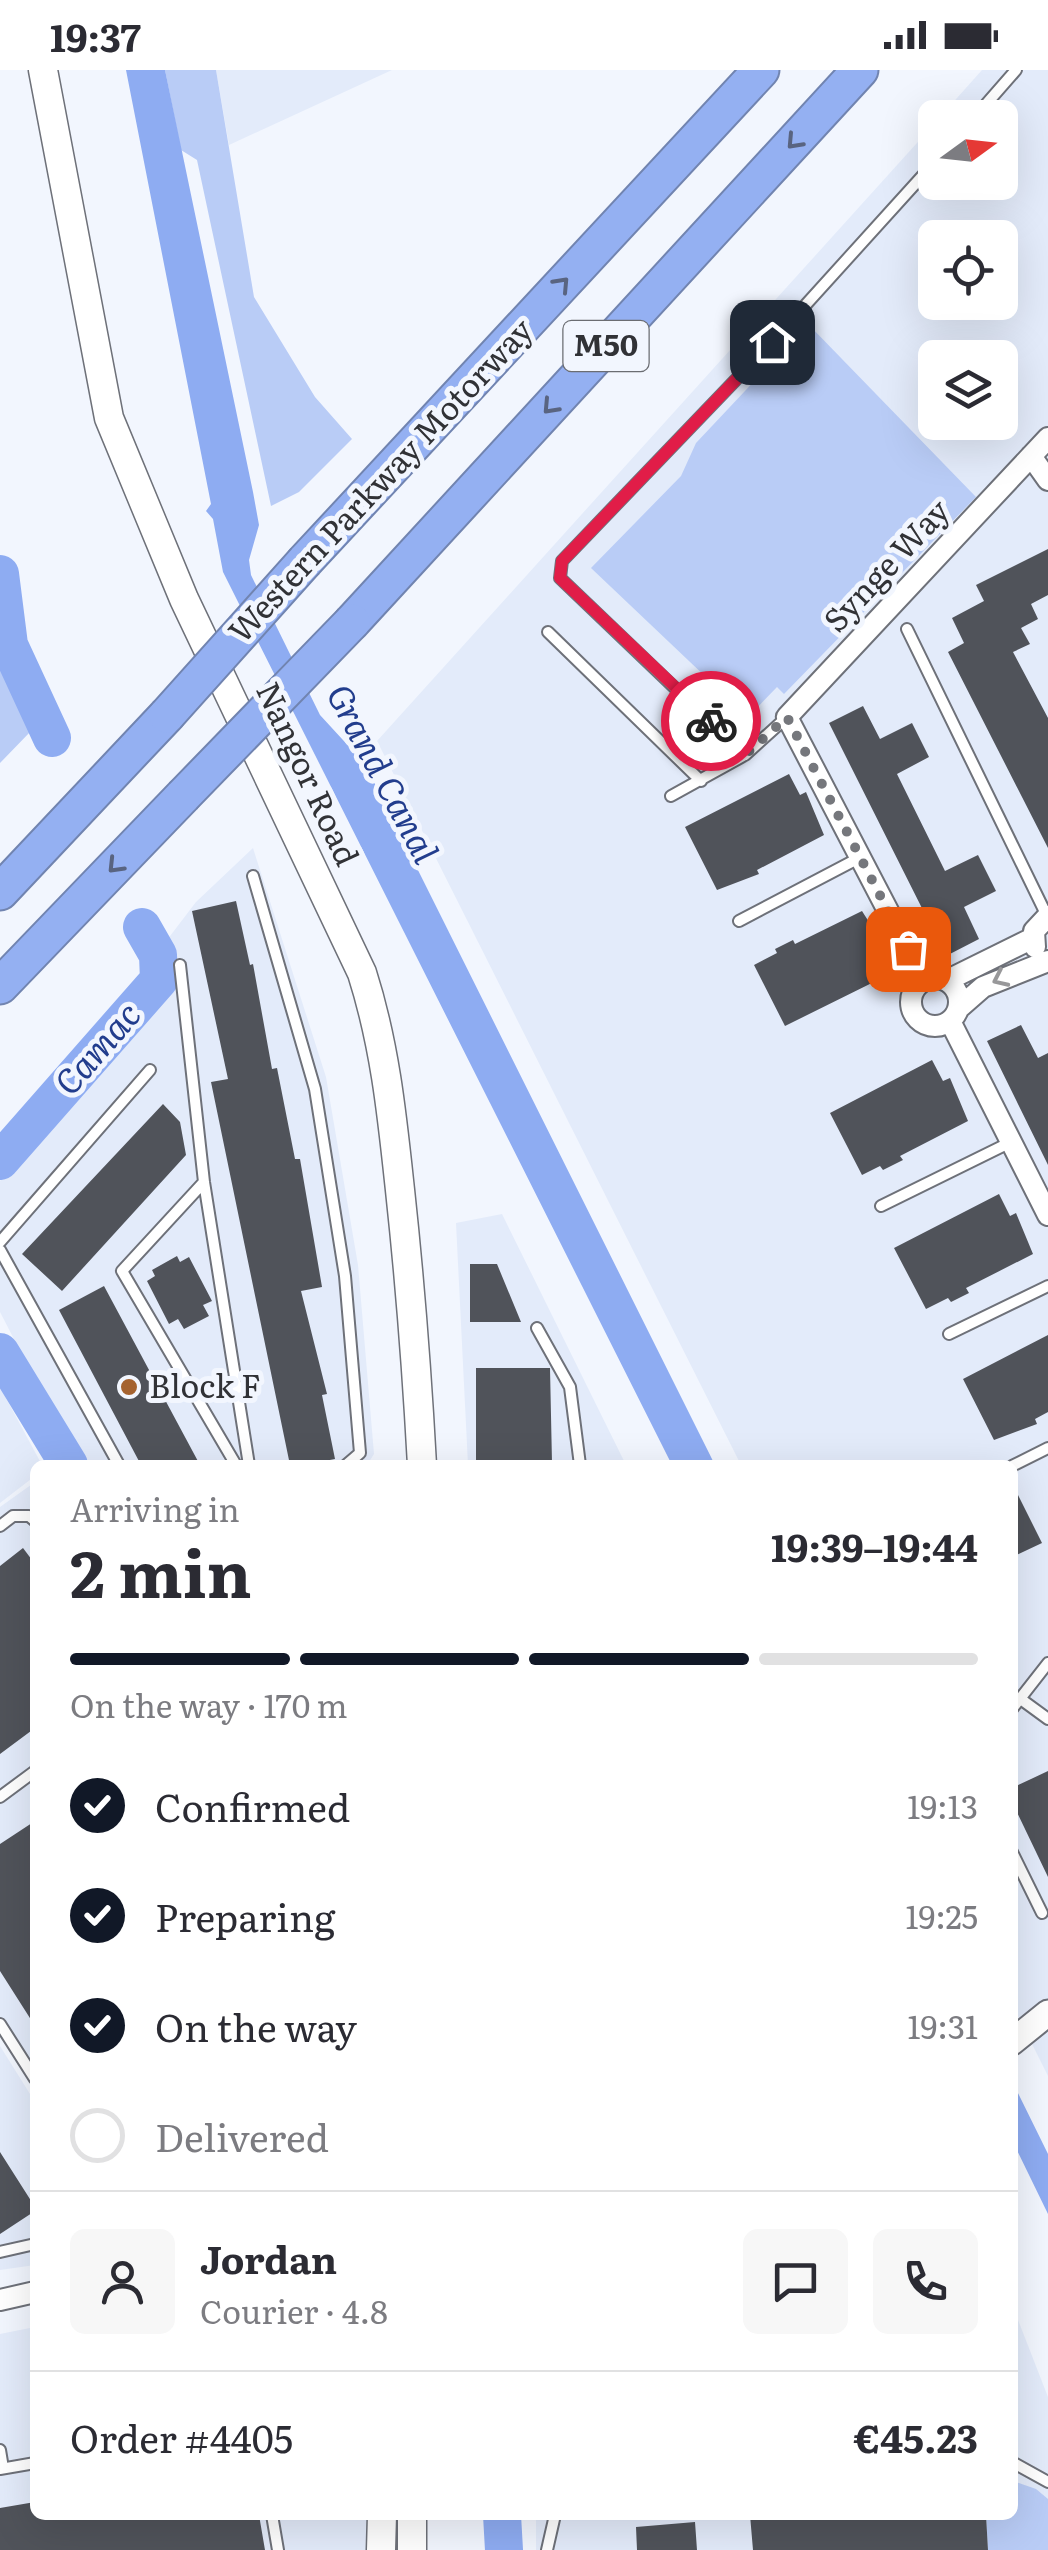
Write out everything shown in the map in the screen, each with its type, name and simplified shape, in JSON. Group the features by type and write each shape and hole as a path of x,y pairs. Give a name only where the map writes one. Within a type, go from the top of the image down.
{"highway":[{"name":"Western Parkway Motorway","path":"0,892 762,70"},
{"name":"M50","path":"0,986 352,622 860,70"}],"main road":[{"name":"Nangor Road","path":"43,70 109,418 184,599 362,973 379,1026 388,1069 414,1322 422,1460"},
{"path":"381,2550 382,2520"},
{"path":"412,2520 412,2550"}],"street":[{"name":"Synge Way","path":"787,717 1048,438"},
{"path":"1031,456 1048,480"},
{"path":"787,717 924,980"},
{"path":"924,980 948,980 1033,938 1047,916"},
{"path":"924,980 911,999 914,1014 927,1024 954,1015 983,987 1048,961 1037,952 1033,938"},
{"path":"948,980 958,992 954,1015 1048,1215"},
{"path":"0,2300 30,2293"}],"lane":[{"path":"990,100 1016,70"},
{"path":"745,755 560,578 558,570 562,561 772,342 918,181"},
{"path":"907,629 1047,916"},
{"path":"548,632 701,782"},
{"path":"671,796 745,755 787,717"},
{"path":"739,921 861,857"},
{"path":"253,876 315,1089 346,1276 360,1453 352,1460"},
{"path":"180,965 204,1182 248,1460"},
{"path":"0,1242 150,1070"},
{"path":"881,1206 1011,1142"},
{"path":"204,1182 122,1271 233,1460"},
{"path":"0,1250 116,1460"},
{"path":"949,1334 1048,1286"},
{"path":"537,1328 570,1387 579,1460"},
{"path":"1018,1463 1048,1448"},
{"path":"0,1526 13,1516 30,1517"},
{"path":"1018,1703 1048,1664"},
{"path":"1022,1700 1048,1719"},
{"path":"0,1796 30,1775"},
{"path":"1018,1864 1042,1913"},
{"path":"0,2024 30,2071"},
{"path":"0,2252 30,2245"},
{"path":"0,2450 1,2469 30,2464"},
{"path":"1018,2465 1048,2482"},
{"path":"273,2520 278,2550"},
{"path":"547,2550 554,2520"}],"shaded area":[{"path":"165,70 216,70 254,297 315,397 352,439 299,492 271,506 197,160 181,150"},
{"path":"216,70 392,70 229,145"},
{"path":"982,70 1048,70 1048,2076 1018,2016 1018,1460 738,1460 377,741 918,142 918,200 1018,200 1018,100 955,100"},
{"path":"808,324 976,497 784,694 777,687 748,717 591,568 681,476 696,443"},
{"path":"0,625 4,647 44,736 32,730 0,763"},
{"path":"253,848 326,1077 358,1265 374,1454 370,1460 76,1460 0,1312 0,1181 165,989 172,969 167,940 196,902"},
{"path":"502,1214 624,1460 468,1460 456,1223"},
{"path":"0,1387 39,1460 30,1460 30,1480 0,1503"},
{"path":"30,1486 30,2080 0,2033 0,1507"},
{"path":"0,2046 30,2094 30,2266 0,2270"},
{"path":"1018,2320 1048,2397 1048,2550 536,2550 536,2520 1018,2520"},
{"path":"30,2328 30,2520 369,2520 371,2550 0,2550 0,2334"},
{"path":"1018,2483 1036,2489 1048,2499 1048,2550 988,2550 986,2520 1018,2520"}],"water":[{"path":"126,70 165,70 259,525 249,560 251,575 320,715 365,764 713,1460 669,1460 223,572 213,519 206,511 211,504"},
{"path":"1018,2093 1048,2154 1048,2214 1018,2152"}],"building":[{"path":"1048,549 1048,595 1031,604 1038,619 1021,628 1030,644 1013,652 1048,718 1048,848 948,652 964,643 952,618 984,601 976,585"},
{"path":"863,706 880,739 912,723 929,757 897,774 945,871 978,855 996,891 964,907 979,939 946,956 829,723"},
{"path":"789,774 800,795 806,792 824,835 757,870 759,874 717,890 685,827"},
{"path":"236,901 250,965 253,964 272,1069 277,1068 295,1159 300,1159 322,1287 301,1291 327,1394 322,1395 335,1459 289,1460 211,1082 228,1079 192,911"},
{"path":"862,911 886,949 879,952 890,974 785,1026 754,965 793,940 795,944"},
{"path":"1021,1025 1038,1058 1048,1053 1048,1165 987,1041"},
{"path":"932,1060 943,1081 950,1078 968,1121 900,1156 903,1160 862,1175 830,1113"},
{"path":"163,1104 180,1122 186,1155 62,1291 22,1254"},
{"path":"999,1194 1010,1216 1016,1213 1033,1254 966,1288 969,1293 926,1309 894,1248"},
{"path":"177,1256 180,1262 189,1257 212,1301 203,1305 209,1316 184,1329 178,1319 169,1324 147,1281 155,1276 152,1270"},
{"path":"470,1264 497,1264 521,1322 470,1322"},
{"name":"Block F","path":"104,1286 197,1460 138,1460 59,1310"},
{"path":"1048,1335 1048,1412 1035,1419 1037,1424 994,1440 963,1379"},
{"path":"476,1368 550,1368 552,1460 476,1460"},
{"path":"1018,1495 1042,1543 1018,1554"},
{"path":"23,1548 30,1557 30,1732 0,1754 0,1566"},
{"path":"1048,1771 1048,1877 1018,1814 1018,1785"},
{"path":"30,1824 30,2018 0,1971 0,1844"},
{"path":"0,2152 30,2199 30,2214 0,2234"},
{"path":"30,2503 30,2520 260,2520 265,2550 0,2550 0,2508"},
{"path":"750,2520 986,2520 988,2550 753,2550"},
{"path":"695,2522 697,2550 637,2550 636,2527"}],"waterway":[{"name":"Camac","path":"0,574 9,645 52,738"},
{"name":"Camac","path":"0,1161 159,980 158,955 142,927"},
{"name":"Camac","path":"0,1352 66,1460"},
{"name":"Camac","path":"502,2520 504,2550"}],"way so far":[{"path":"711,721 745,755 787,717 908,949"}],"place":[{"name":"Block F","path":"129,1387"}],"route":[{"path":"711,721 560,578 558,570 562,561 772,342"}],"water label":[{"name":"Grand Canal","path":"382,774"}]}
